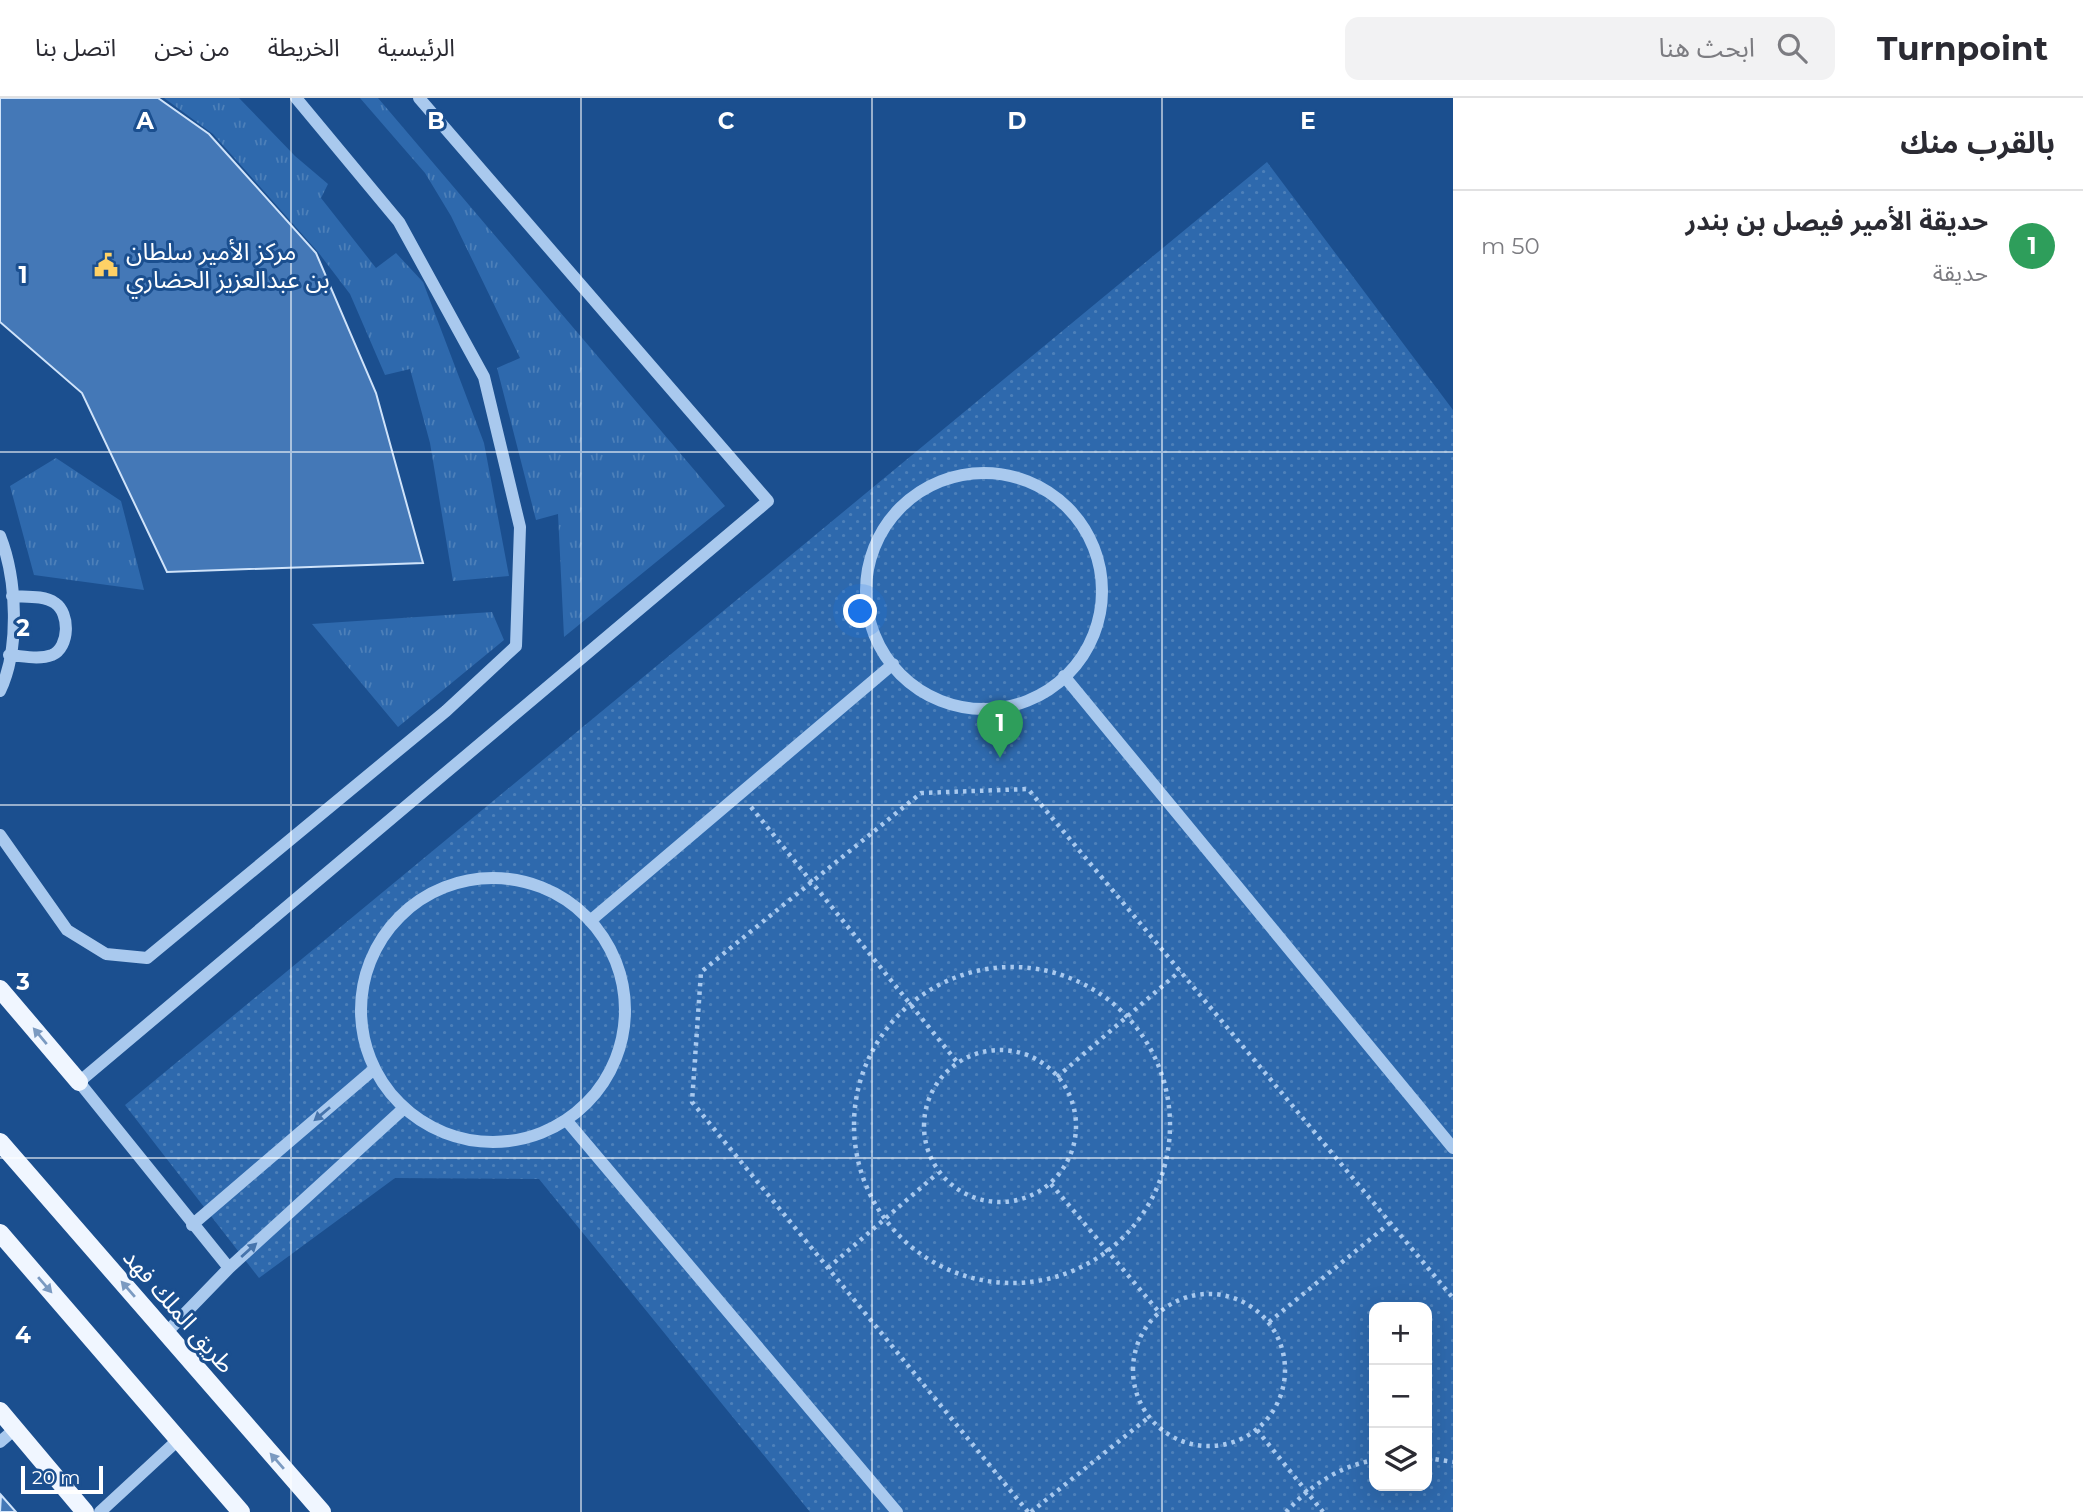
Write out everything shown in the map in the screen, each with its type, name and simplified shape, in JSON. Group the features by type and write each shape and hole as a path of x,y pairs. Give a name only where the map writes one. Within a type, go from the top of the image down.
{"main road":[{"path":"0,989 79,1082"},
{"name":"طريق الملك فهد","path":"0,1142 322,1512"},
{"path":"0,1233 241,1512"},
{"path":"0,1411 85,1512"}],"street":[{"path":"0,835 67,930 106,954 147,958 446,711 516,646 520,527 484,377 399,222 296,98"},
{"path":"229,1268 79,1082 768,501 419,98"},
{"path":"974,473 1014,476 1050,492 1078,519 1097,554 1103,592 1096,631 1076,665 1064,676 1047,691 1012,706 973,709 936,699 903,678 879,647 867,611 866,572 879,536 903,504 936,482 974,473"},
{"path":"0,536 6,552 15,616 0,691"},
{"path":"9,655 41,657 55,654 63,644 66,631 64,616 56,603 43,598 12,596"},
{"path":"590,921 893,664"},
{"path":"1064,676 1453,1148"},
{"path":"488,877 531,882 569,901 590,921 600,930 620,968 626,1010 619,1053 599,1091 567,1121 527,1138 482,1143 438,1131 402,1110 373,1070 360,1027 362,982 379,940 408,907 446,885 488,877"},
{"path":"192,1225 373,1070"},
{"path":"166,1333 229,1268 402,1110"},
{"path":"567,1121 897,1512"},
{"path":"0,1442 15,1429"},
{"path":"100,1512 179,1439"}],"path":[{"path":"1149,1417 1030,1512 692,1102 701,972 921,793 1028,789 1453,1298"},
{"path":"741,793 957,1062"},
{"path":"1004,966 1055,972 1102,993 1139,1029 1163,1075 1172,1125 1164,1176 1139,1223 1099,1259 1050,1280 996,1284 945,1270 900,1240 869,1197 853,1146 855,1093 874,1044 909,1003 954,977 1004,966"},
{"path":"1057,1076 1180,971"},
{"path":"1006,1050 1031,1056 1057,1076 1068,1090 1076,1115 1075,1140 1067,1164 1051,1184 1029,1197 1005,1203 992,1202 957,1190 938,1173 927,1151 922,1126 927,1101 939,1079 957,1062 981,1052 1006,1050"},
{"path":"828,1268 938,1173"},
{"path":"1051,1184 1159,1312"},
{"path":"1269,1322 1390,1222"},
{"path":"1204,1294 1228,1296 1250,1306 1269,1322 1281,1342 1286,1366 1283,1390 1273,1412 1257,1430 1234,1443 1208,1447 1182,1442 1159,1428 1142,1408 1133,1383 1133,1357 1142,1332 1159,1312 1180,1299 1204,1294"},
{"path":"1257,1430 1323,1512"},
{"path":"1432,1459 1453,1462"},
{"path":"1286,1512 1306,1490 1350,1465 1369,1461"}],"green space":[{"path":"164,98 239,98 295,156 328,184 321,198 376,268 396,253 423,282 484,443 509,576 453,581 430,443 410,369 385,375 350,294 318,252 213,134"},
{"path":"360,98 378,98 725,506 564,637 558,514 536,520 497,368 520,358 451,216 425,173"},
{"path":"1267,162 1453,410 1453,1512 810,1512 539,1179 395,1178 259,1278 125,1105"},
{"path":"56,458 121,501 144,590 34,575 10,486"},
{"path":"492,612 504,640 398,727 312,624"}],"building":[{"path":"0,98 158,98 209,134 316,253 376,393 423,563 167,572 82,393 0,322"},
{"path":"1,1495 16,1512 0,1512"}],"place":[{"name":"مركز الأمير سلطان بن عبدالعزيز الحضاري","path":"106,265"},
{"name":"حديقة الأمير فيصل بن بندر","path":"1000,758"}]}
